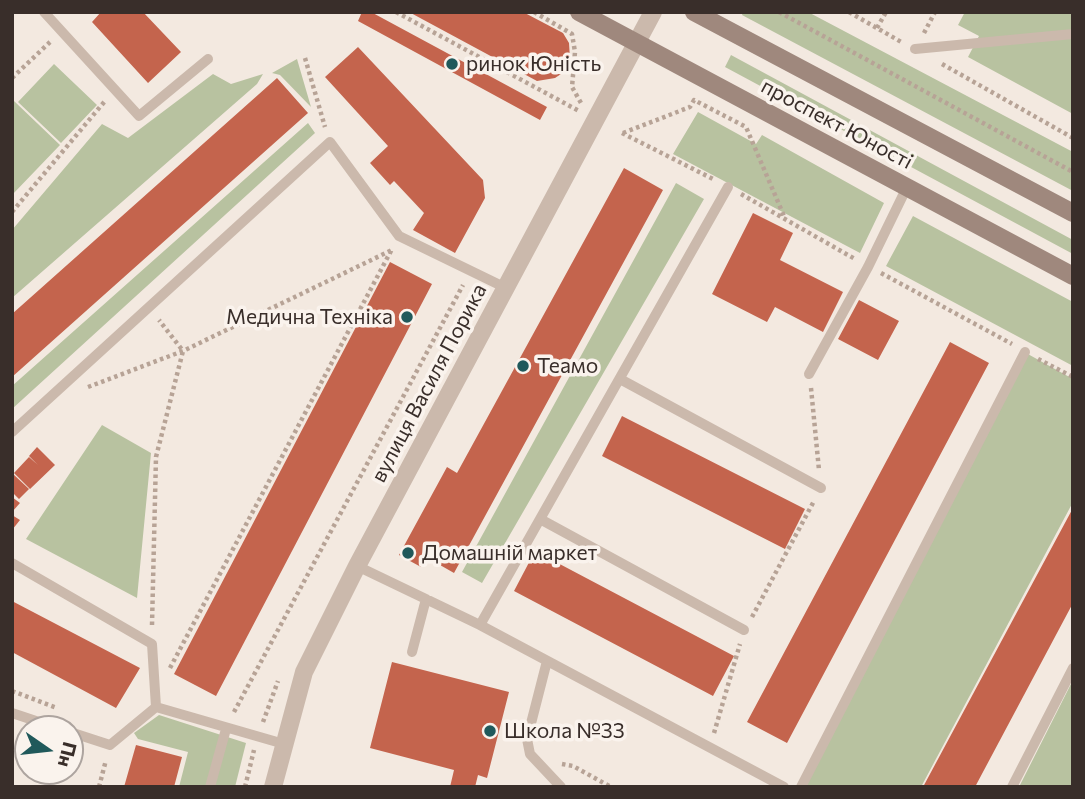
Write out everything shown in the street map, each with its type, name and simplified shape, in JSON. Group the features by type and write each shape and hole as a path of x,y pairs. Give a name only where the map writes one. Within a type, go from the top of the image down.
{"main road":[{"name":"проспект Юності","path":"579,12 1073,276"},
{"name":"проспект Юності","path":"694,12 1073,213"}],"street":[{"name":"вулиця Василя Порика","path":"273,787 304,672 357,566 653,12"}],"lane":[{"path":"44,12 139,116 208,59"},
{"path":"915,49 1073,34"},
{"path":"12,432 330,142 399,236 506,288"},
{"path":"480,625 728,187"},
{"path":"809,374 868,267 907,187"},
{"path":"801,787 1025,352"},
{"path":"620,379 821,488"},
{"path":"540,519 744,630"},
{"path":"12,563 152,644 156,702"},
{"path":"357,566 480,625 784,787"},
{"path":"412,652 426,599"},
{"path":"547,661 527,740 530,754 561,787"},
{"path":"1012,787 1073,668"},
{"path":"156,702 226,729 284,744"},
{"path":"84,736 110,744 156,702"},
{"path":"210,787 226,729"}],"path":[{"path":"396,12 578,111"},
{"path":"534,12 572,34 575,52 572,86 578,96"},
{"path":"779,12 1073,172"},
{"path":"849,12 1073,138"},
{"path":"877,28 886,12"},
{"path":"12,78 62,31"},
{"path":"304,58 330,142"},
{"path":"12,212 115,89"},
{"path":"785,219 746,127 694,100 690,107 622,133 728,187 868,267 1073,377"},
{"path":"156,702 399,236"},
{"path":"80,390 183,351 392,250"},
{"path":"226,729 470,272"},
{"path":"148,307 183,351"},
{"path":"152,644 156,457 183,351"},
{"path":"710,747 744,630 821,488 809,374"},
{"path":"99,787 110,744"},
{"path":"548,775 556,766 569,765 611,787"}],"green space":[{"path":"743,12 808,12 1073,152 1073,191 742,15"},
{"path":"965,12 1073,12 1073,114 968,57 979,36 958,25"},
{"path":"731,55 1073,240 1073,254 725,67"},
{"path":"297,59 311,107 280,75 272,73"},
{"path":"54,64 97,105 61,143 18,102"},
{"path":"213,74 231,84 263,74 257,84 12,298 12,230 102,124 128,138"},
{"path":"12,102 60,145 12,195"},
{"path":"698,112 756,144 762,135 884,203 860,253 673,154"},
{"path":"308,123 315,133 12,409 12,386"},
{"path":"676,183 704,199 482,583 462,572"},
{"path":"913,216 1073,302 1073,366 886,266"},
{"path":"1026,353 1073,379 1073,502 921,787 803,787"},
{"path":"102,425 151,453 137,598 26,539"},
{"path":"1073,680 1073,787 1019,787"},
{"path":"159,715 246,743 235,787 179,787 188,752 138,739 134,733"}],"building":[{"path":"101,12 143,12 181,52 148,83 92,22"},
{"name":"ринок Юність","path":"362,12 371,12 547,107 540,120 358,21"},
{"path":"409,12 523,12 563,33 569,43 570,59 564,72 555,78 537,81"},
{"path":"358,47 483,180 485,198 455,253 413,230 424,213 394,181 390,185 370,163 388,146 325,77"},
{"path":"277,78 308,113 12,377 12,314"},
{"path":"624,168 663,190 454,573 426,557 421,567 399,555 447,467 457,473"},
{"path":"753,213 793,233 780,260 843,292 823,332 775,307 767,322 712,294"},
{"path":"390,262 432,284 216,696 174,674"},
{"path":"859,300 899,321 878,360 838,339"},
{"path":"950,342 989,363 787,743 747,722"},
{"path":"622,416 805,509 785,549 602,456"},
{"path":"37,447 55,465 30,489 14,473 29,457 38,465 29,456"},
{"path":"12,473 29,489 19,499 12,492"},
{"path":"12,497 20,503 12,512"},
{"path":"1073,508 1073,603 975,787 923,787"},
{"path":"12,515 20,520 12,530"},
{"path":"535,551 734,656 713,696 514,591"},
{"path":"12,601 140,668 116,708 12,652"},
{"path":"392,662 509,692 487,778 478,775 475,787 450,787 454,770 370,748"},
{"path":"136,745 182,757 174,787 124,787"}],"place":[{"name":"ринок Юність","path":"452,64"},
{"name":"Медична Техніка","path":"407,317"},
{"name":"Теамо","path":"523,366"},
{"name":"Домашній маркет","path":"408,553"},
{"name":"Школа №33","path":"490,731"}]}
